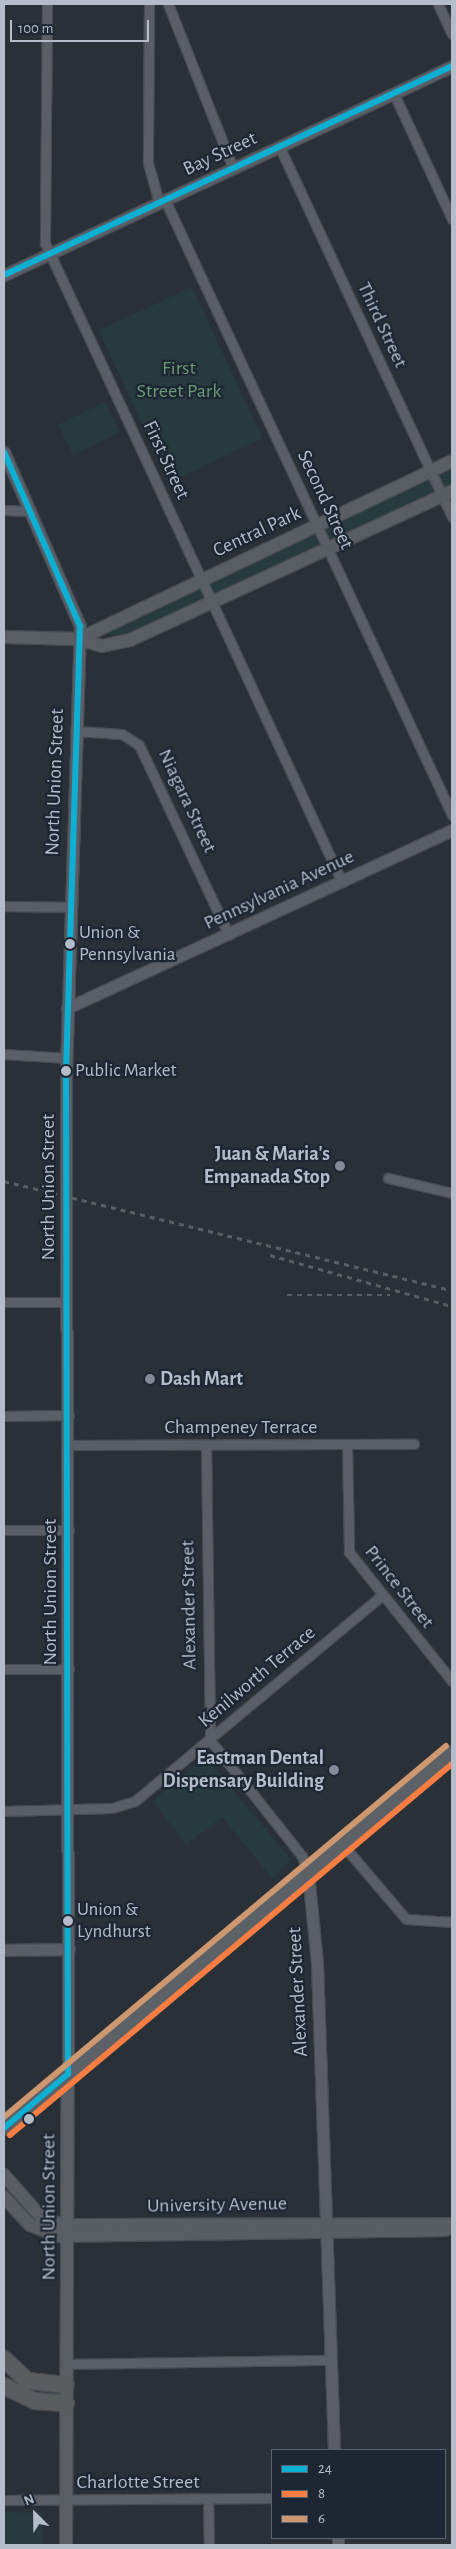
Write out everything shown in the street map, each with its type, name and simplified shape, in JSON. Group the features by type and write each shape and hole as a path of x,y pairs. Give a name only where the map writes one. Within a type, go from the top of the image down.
{"highway":[{"path":"4,2359 28,2381 66,2385"},
{"path":"4,2386 35,2401 66,2403"}],"main road":[{"name":"Central Park","path":"79,639 202,578 452,461"},
{"name":"Central Park","path":"4,637 79,639 111,645 213,601 447,493"},
{"path":"4,2128 452,1753"},
{"name":"North Union Street","path":"66,2545 68,2074"},
{"name":"University Avenue","path":"4,2175 42,2218 67,2231"},
{"name":"University Avenue","path":"4,2197 34,2228 67,2231 326,2228 452,2229"},
{"name":"University Avenue","path":"326,2228 452,2224"}],"street":[{"name":"First Street","path":"47,4 44,170 45,243 342,882"},
{"name":"Second Street","path":"149,4 148,163 162,202 328,548 452,815"},
{"path":"168,4 233,168"},
{"path":"438,4 452,34"},
{"name":"Bay Street","path":"4,275 280,148 452,66"},
{"path":"394,94 452,219"},
{"name":"Third Street","path":"280,148 431,471 447,493 452,516"},
{"path":"4,452 77,615 79,639"},
{"path":"4,510 31,510"},
{"name":"North Union Street","path":"68,2074 71,1809 67,1008 79,639"},
{"name":"Niagara Street","path":"75,731 122,734 139,745 229,935"},
{"name":"Pennsylvania Avenue","path":"67,1008 229,935 452,830"},
{"path":"4,906 70,907"},
{"path":"4,1054 67,1058"},
{"path":"388,1178 452,1193"},
{"path":"4,1302 67,1302"},
{"path":"4,1416 69,1415"},
{"name":"Prince Street","path":"347,1444 348,1546 382,1595 452,1680"},
{"name":"Champeney Terrace","path":"69,1446 414,1444"},
{"name":"Alexander Street","path":"206,1445 210,1740 302,1856 308,1873 316,1963 334,2449"},
{"path":"4,1530 69,1530"},
{"name":"Kenilworth Terrace","path":"4,1811 112,1808 135,1801 382,1595"},
{"path":"4,1669 69,1669"},
{"path":"343,1844 406,1919 452,1922"},
{"path":"4,1950 69,1949"},
{"path":"66,2364 332,2360"},
{"name":"Charlotte Street","path":"4,2500 271,2498"},
{"path":"208,2499 209,2545"}],"green space":[{"name":"First Street Park","path":"192,287 263,438 169,482 99,331"},
{"path":"105,402 120,433 73,455 58,425"},
{"path":"452,466 452,485 135,633 95,636"},
{"path":"205,1757 291,1859 273,1879 222,1817 186,1845 153,1801"},
{"path":"4,2512 43,2513 42,2545 4,2545"}],"railway":[{"path":"4,1181 452,1290"},
{"path":"270,1255 452,1306"},
{"path":"287,1295 390,1295"}],"transit line":[{"name":"24","path":"4,275 452,66"},
{"name":"24","path":"4,452 80,626 66,1067 68,2074"},
{"name":"6","path":"4,2117 446,1746"},
{"name":"8","path":"10,2135 452,1764"},
{"name":"24","path":"4,2128 68,2074"}],"place":[{"name":"Union & Pennsylvania","path":"70,944"},
{"name":"Public Market","path":"66,1071"},
{"name":"Juan & Maria's Empanada Stop","path":"340,1166"},
{"name":"Dash Mart","path":"150,1379"},
{"name":"Eastman Dental Dispensary Building","path":"334,1770"},
{"name":"Union & Lyndhurst","path":"68,1921"}]}
